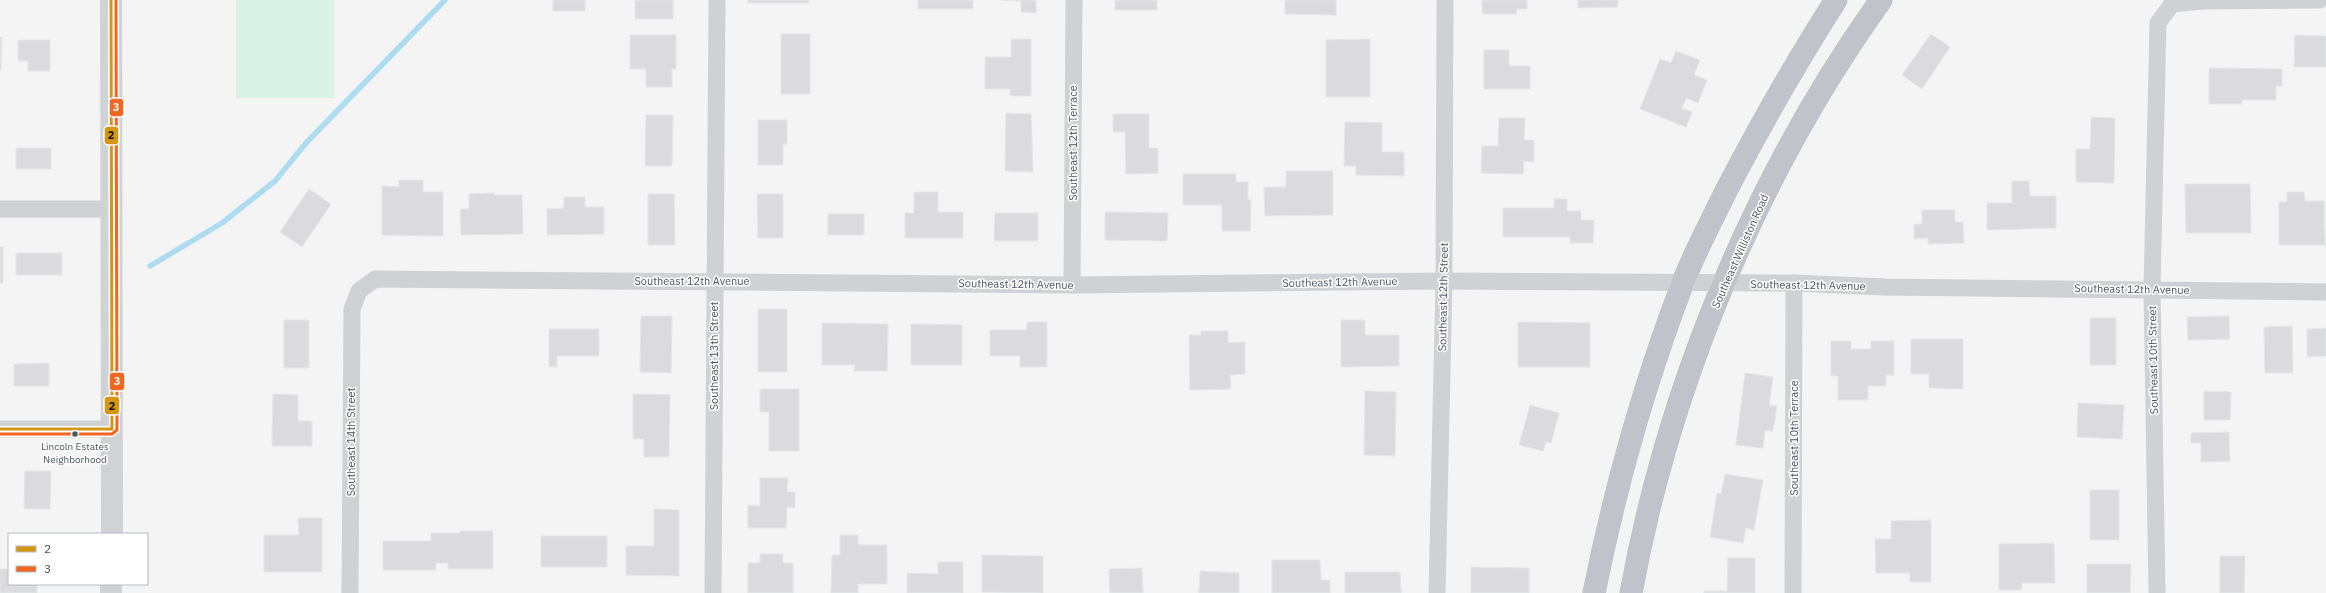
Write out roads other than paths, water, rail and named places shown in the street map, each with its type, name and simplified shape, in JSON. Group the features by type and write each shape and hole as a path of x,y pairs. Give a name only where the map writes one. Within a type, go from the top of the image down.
{"highway":[{"path":"1594,593 1624,460 1651,373 1682,284 1745,156 1794,66 1836,0"},
{"name":"Southeast Williston Road","path":"1631,593 1638,553 1661,466 1687,381 1723,284 1753,218 1793,141 1835,68 1881,0"}],"street":[{"path":"111,0 112,533"},
{"name":"Southeast 13th Street","path":"713,593 717,0"},
{"name":"Southeast 12th Terrace","path":"1072,285 1074,0"},
{"name":"Southeast 12th Street","path":"1437,593 1444,282 1445,0"},
{"name":"Southeast 10th Street","path":"2157,593 2152,289 2158,23 2172,4 2202,1 2320,0"},
{"path":"0,209 111,209"},
{"name":"Southeast 12th Avenue","path":"359,291 375,279 1072,285 1444,282 1682,284 1794,283 1885,287 2326,292"},
{"name":"Southeast 10th Terrace","path":"1793,593 1794,283"},
{"name":"Southeast 14th Street","path":"350,593 352,309 359,291"},
{"path":"0,429 112,429"}],"waterway":[{"path":"150,266 222,223 275,181 306,143 445,0"}],"place":[{"name":"Lincoln Estates Neighborhood","path":"75,434"}]}
